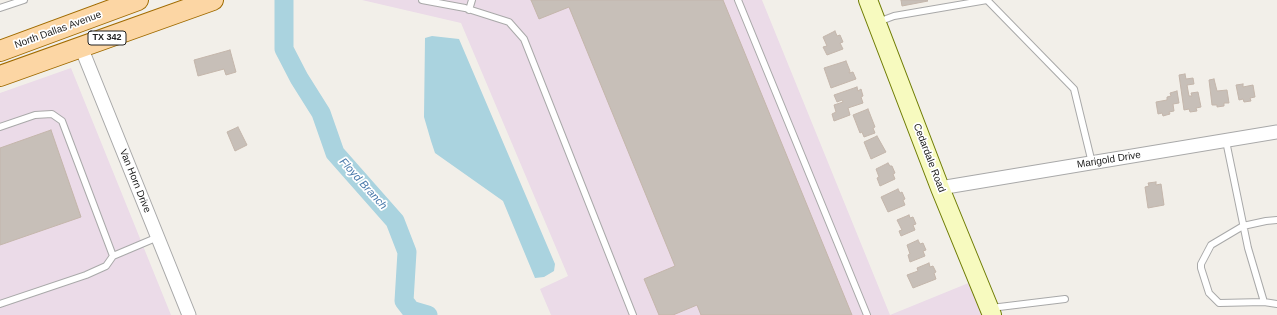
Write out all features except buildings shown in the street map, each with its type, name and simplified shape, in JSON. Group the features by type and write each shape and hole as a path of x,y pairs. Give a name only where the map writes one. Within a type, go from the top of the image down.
{"main road":[{"name":"North Dallas Avenue","path":"0,49 138,0"},
{"name":"TX 342","path":"0,76 213,0"}],"street":[{"name":"Cedardale Road","path":"868,0 940,188 990,312"},
{"name":"Van Horn Drive","path":"81,47 189,315"},
{"name":"Marigold Drive","path":"940,188 1277,132"}],"lane":[{"path":"0,8 24,0"},
{"path":"422,0 469,10 509,22 524,39 633,315"},
{"path":"469,10 472,0"},
{"path":"738,0 867,315"},
{"path":"877,23 894,16 987,0 1074,89 1092,163"},
{"path":"0,127 35,115 52,114 62,121 112,256"},
{"path":"1226,141 1248,248 1264,302"},
{"path":"1277,220 1243,226 1211,245 1201,264 1209,293 1219,303 1264,302 1277,304"},
{"path":"0,304 86,275 106,266 112,256 158,238"},
{"path":"990,312 1065,299"}],"shaded area":[{"path":"362,0 762,0 890,315 551,315 540,289 568,276 461,23"},
{"path":"71,68 171,315 0,315 0,93"},
{"path":"971,282 985,315 890,315"}],"water":[{"path":"432,36 459,39 555,264 554,271 544,277 535,278 503,201 435,153 424,117 425,38"}],"waterway":[{"name":"Floyd Branch","path":"284,0 284,49 299,78 321,113 335,153 395,221 407,252 404,301 411,310 428,315"}]}
